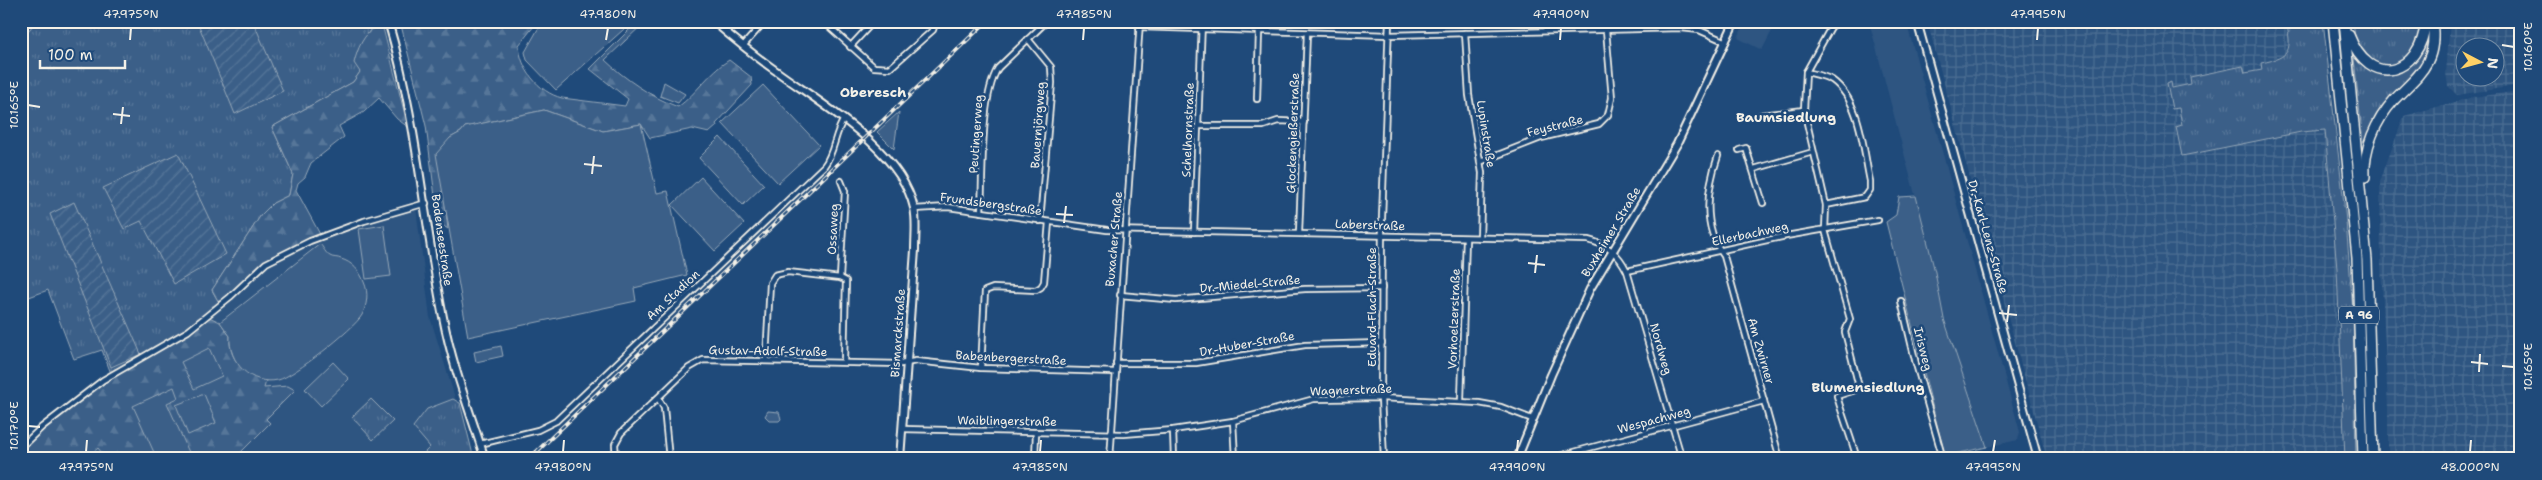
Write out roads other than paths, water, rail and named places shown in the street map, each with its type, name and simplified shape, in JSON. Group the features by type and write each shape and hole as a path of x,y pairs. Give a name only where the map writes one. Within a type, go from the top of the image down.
{"highway":[{"name":"A 96","path":"2333,21 2357,258 2363,459"},
{"name":"A 96","path":"2344,22 2362,59 2370,65 2388,69 2406,64 2414,57 2424,38 2426,21"},
{"path":"2364,224 2368,209 2365,171 2370,140 2385,112 2417,79 2424,68 2432,48 2432,21"},
{"name":"A 96","path":"2344,22 2364,224 2370,323 2373,459"}],"street":[{"name":"Bodenseestraße","path":"388,21 405,87 426,203 443,319 458,377 485,459"},
{"path":"713,21 743,46 860,132 887,160 907,191 914,209"},
{"path":"743,46 765,21"},
{"path":"823,21 850,47 874,66 890,68 933,30 936,21"},
{"path":"850,47 874,21"},
{"name":"Peutingerweg","path":"981,212 989,89 998,68 1047,21"},
{"name":"Buxacher Straße","path":"1110,459 1140,21"},
{"name":"Schelhornstraße","path":"1194,232 1202,21"},
{"path":"1257,99 1262,21"},
{"name":"Eduard-Flach-Straße","path":"1384,459 1381,398 1382,236 1390,21"},
{"path":"1631,21 1631,29"},
{"name":"Buxheimer Straße","path":"1517,459 1579,311 1612,250 1677,144 1735,21"},
{"path":"1839,21 1831,27 1806,72 1804,110 1826,205 1825,230 1850,319 1845,332 1858,383 1855,390 1837,396 1843,420 1850,431 1857,459"},
{"name":"Dr.-Karl-Lenz-Straße","path":"1917,21 2038,459"},
{"path":"1139,27 1389,36 1693,29 1726,42"},
{"name":"Feystraße","path":"1480,162 1532,141 1587,128 1603,121 1610,108 1612,98 1606,30"},
{"name":"Glockengießerstraße","path":"1299,233 1307,33"},
{"name":"Lupinstraße","path":"1466,33 1469,94 1480,162 1480,238"},
{"name":"Bauernjörgweg","path":"1028,39 1051,67 1052,83 1040,221"},
{"path":"1806,72 1831,79 1845,93 1855,113 1870,181 1870,190 1865,197 1826,205"},
{"path":"1761,115 1804,110"},
{"name":"Am Stadion","path":"480,444 543,428 564,414 824,166 831,154 837,131 844,119"},
{"path":"1199,126 1263,126 1278,121 1304,122"},
{"path":"1739,150 1746,148 1754,169 1763,204"},
{"path":"1754,169 1813,152"},
{"name":"Am Zwirner","path":"1718,156 1710,182 1708,207 1714,236 1724,256 1780,459"},
{"name":"Ossaweg","path":"841,181 845,194 840,278 847,284 844,362"},
{"path":"21,447 42,427 103,380 188,330 230,297 266,263 310,241 364,221 426,203"},
{"name":"Frundsbergstraße","path":"914,209 937,206 1126,231"},
{"name":"Bismarckstraße","path":"900,459 915,250 914,209"},
{"name":"Ellerbachweg","path":"1627,271 1878,220"},
{"path":"980,368 985,290 993,288 1036,290 1041,287 1044,282 1049,222"},
{"name":"Laberstraße","path":"1126,231 1588,240 1612,250"},
{"name":"Vorhoelzerstraße","path":"1462,401 1466,238"},
{"name":"Nordweg","path":"1612,250 1627,271 1682,459"},
{"path":"766,360 769,289 772,277 779,273 788,272 840,278"},
{"name":"Dr.-Miedel-Straße","path":"1120,294 1176,300 1305,289 1382,288"},
{"name":"Irisweg","path":"1901,301 1916,364 1943,459"},
{"name":"Dr.-Huber-Straße","path":"1116,363 1196,363 1306,344 1382,343"},
{"name":"Gustav-Adolf-Straße","path":"616,457 615,444 618,437 688,368 703,360 907,362"},
{"name":"Babenbergerstraße","path":"907,362 980,368 1115,372"},
{"path":"658,398 664,408 669,459"},
{"name":"Wagnerstraße","path":"1112,434 1173,430 1233,420 1314,399 1381,398 1462,401 1493,405 1532,420"},
{"name":"Wespachweg","path":"1548,459 1764,401"},
{"path":"1233,420 1235,459"},
{"name":"Waiblingerstraße","path":"902,428 1112,434"},
{"path":"1173,430 1174,459"},
{"path":"1035,459 1036,432"},
{"path":"604,459 616,457"}],"railway":[{"path":"529,459 987,21"}],"district":[{"name":"Oberesch","path":"873,92"},
{"name":"Baumsiedlung","path":"1786,117"},
{"name":"Blumensiedlung","path":"1868,387"}]}
